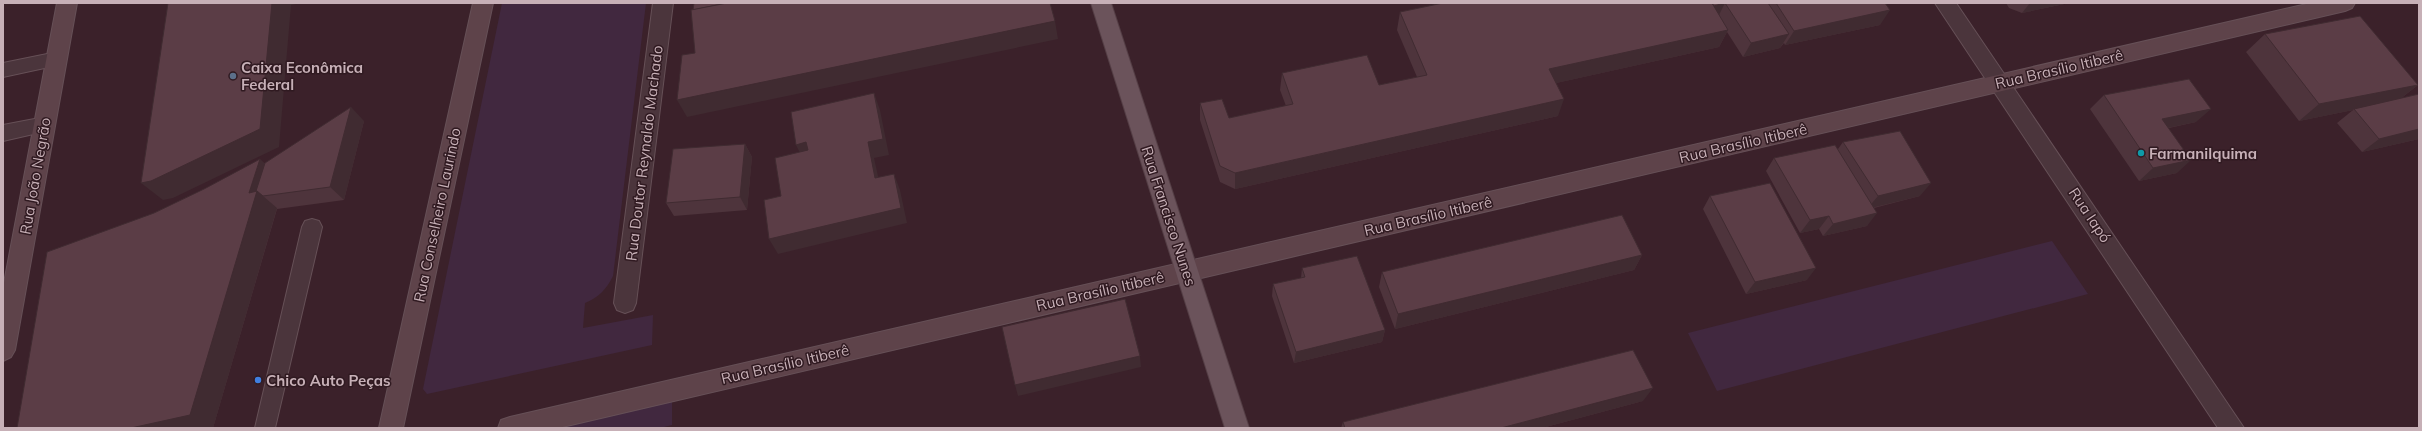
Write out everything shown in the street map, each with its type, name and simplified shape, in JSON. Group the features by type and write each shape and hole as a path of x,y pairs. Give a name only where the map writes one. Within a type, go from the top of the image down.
{"main road":[{"name":"Rua João Negrão","path":"3,350 67,3"},
{"name":"Rua Conselheiro Laurindo","path":"392,428 484,3"},
{"name":"Rua Francisco Nunes","path":"1101,3 1238,428"},
{"name":"Rua Brasílio Itiberê","path":"510,428 2336,4"}],"street":[{"name":"Rua Doutor Reynaldo Machado","path":"625,303 663,3"},
{"name":"Rua Iapó","path":"1945,3 2001,83 2232,428"}],"lane":[{"path":"3,70 57,59"},
{"path":"3,133 45,125"},
{"path":"265,428 312,226"}],"shaded area":[{"path":"502,3 646,3 613,276 602,292 585,303 583,328 653,315 652,345 427,394 423,389"},
{"path":"2052,241 2088,294 1717,391 1688,333"},
{"path":"672,398 672,425 660,428 539,428"}],"building":[{"name":"Caixa Econômica Federal","path":"168,3 272,3 260,129 151,181 141,183"},
{"path":"694,3 727,3 693,10"},
{"path":"727,3 1050,3 1055,21 677,100 682,55 695,53 691,10"},
{"path":"1443,3 1712,3 1728,30 1549,69 1564,99 1235,173 1220,166 1200,103 1222,99 1229,118 1293,104 1282,73 1367,55 1379,85 1427,75 1400,12"},
{"path":"1712,3 1724,3 1714,6"},
{"path":"1725,3 1768,3 1789,34 1751,43"},
{"path":"1776,3 1885,3 1890,10 1794,31"},
{"path":"2360,16 2418,85 2319,104 2265,34"},
{"path":"2189,79 2211,109 2162,119 2191,160 2153,168 2104,95"},
{"path":"874,93 883,139 868,142 875,178 894,174 901,208 769,239 764,200 781,196 775,158 808,150 806,142 796,145 791,112"},
{"path":"2419,94 2419,129 2379,139 2354,109"},
{"path":"351,107 330,187 263,196 256,191 265,163"},
{"path":"1900,131 1931,183 1878,196 1843,142"},
{"path":"745,144 740,197 666,203 673,149"},
{"path":"1835,145 1877,213 1833,224 1829,216 1810,220 1774,158"},
{"path":"260,159 249,193 257,191 190,415 131,428 17,428 47,252 154,213 204,189"},
{"path":"1770,183 1816,268 1755,282 1710,196"},
{"path":"1622,215 1642,255 1398,314 1382,272"},
{"path":"1357,256 1385,330 1296,352 1273,284 1305,277 1302,268"},
{"path":"1125,299 1140,356 1015,385 1002,327"},
{"path":"1633,350 1653,388 1501,428 1345,428 1343,422"}],"place":[{"name":"Caixa Econômica Federal","path":"233,76"},
{"name":"Farmanilquima","path":"2141,153"},
{"name":"Chico Auto Peças","path":"258,380"}]}
